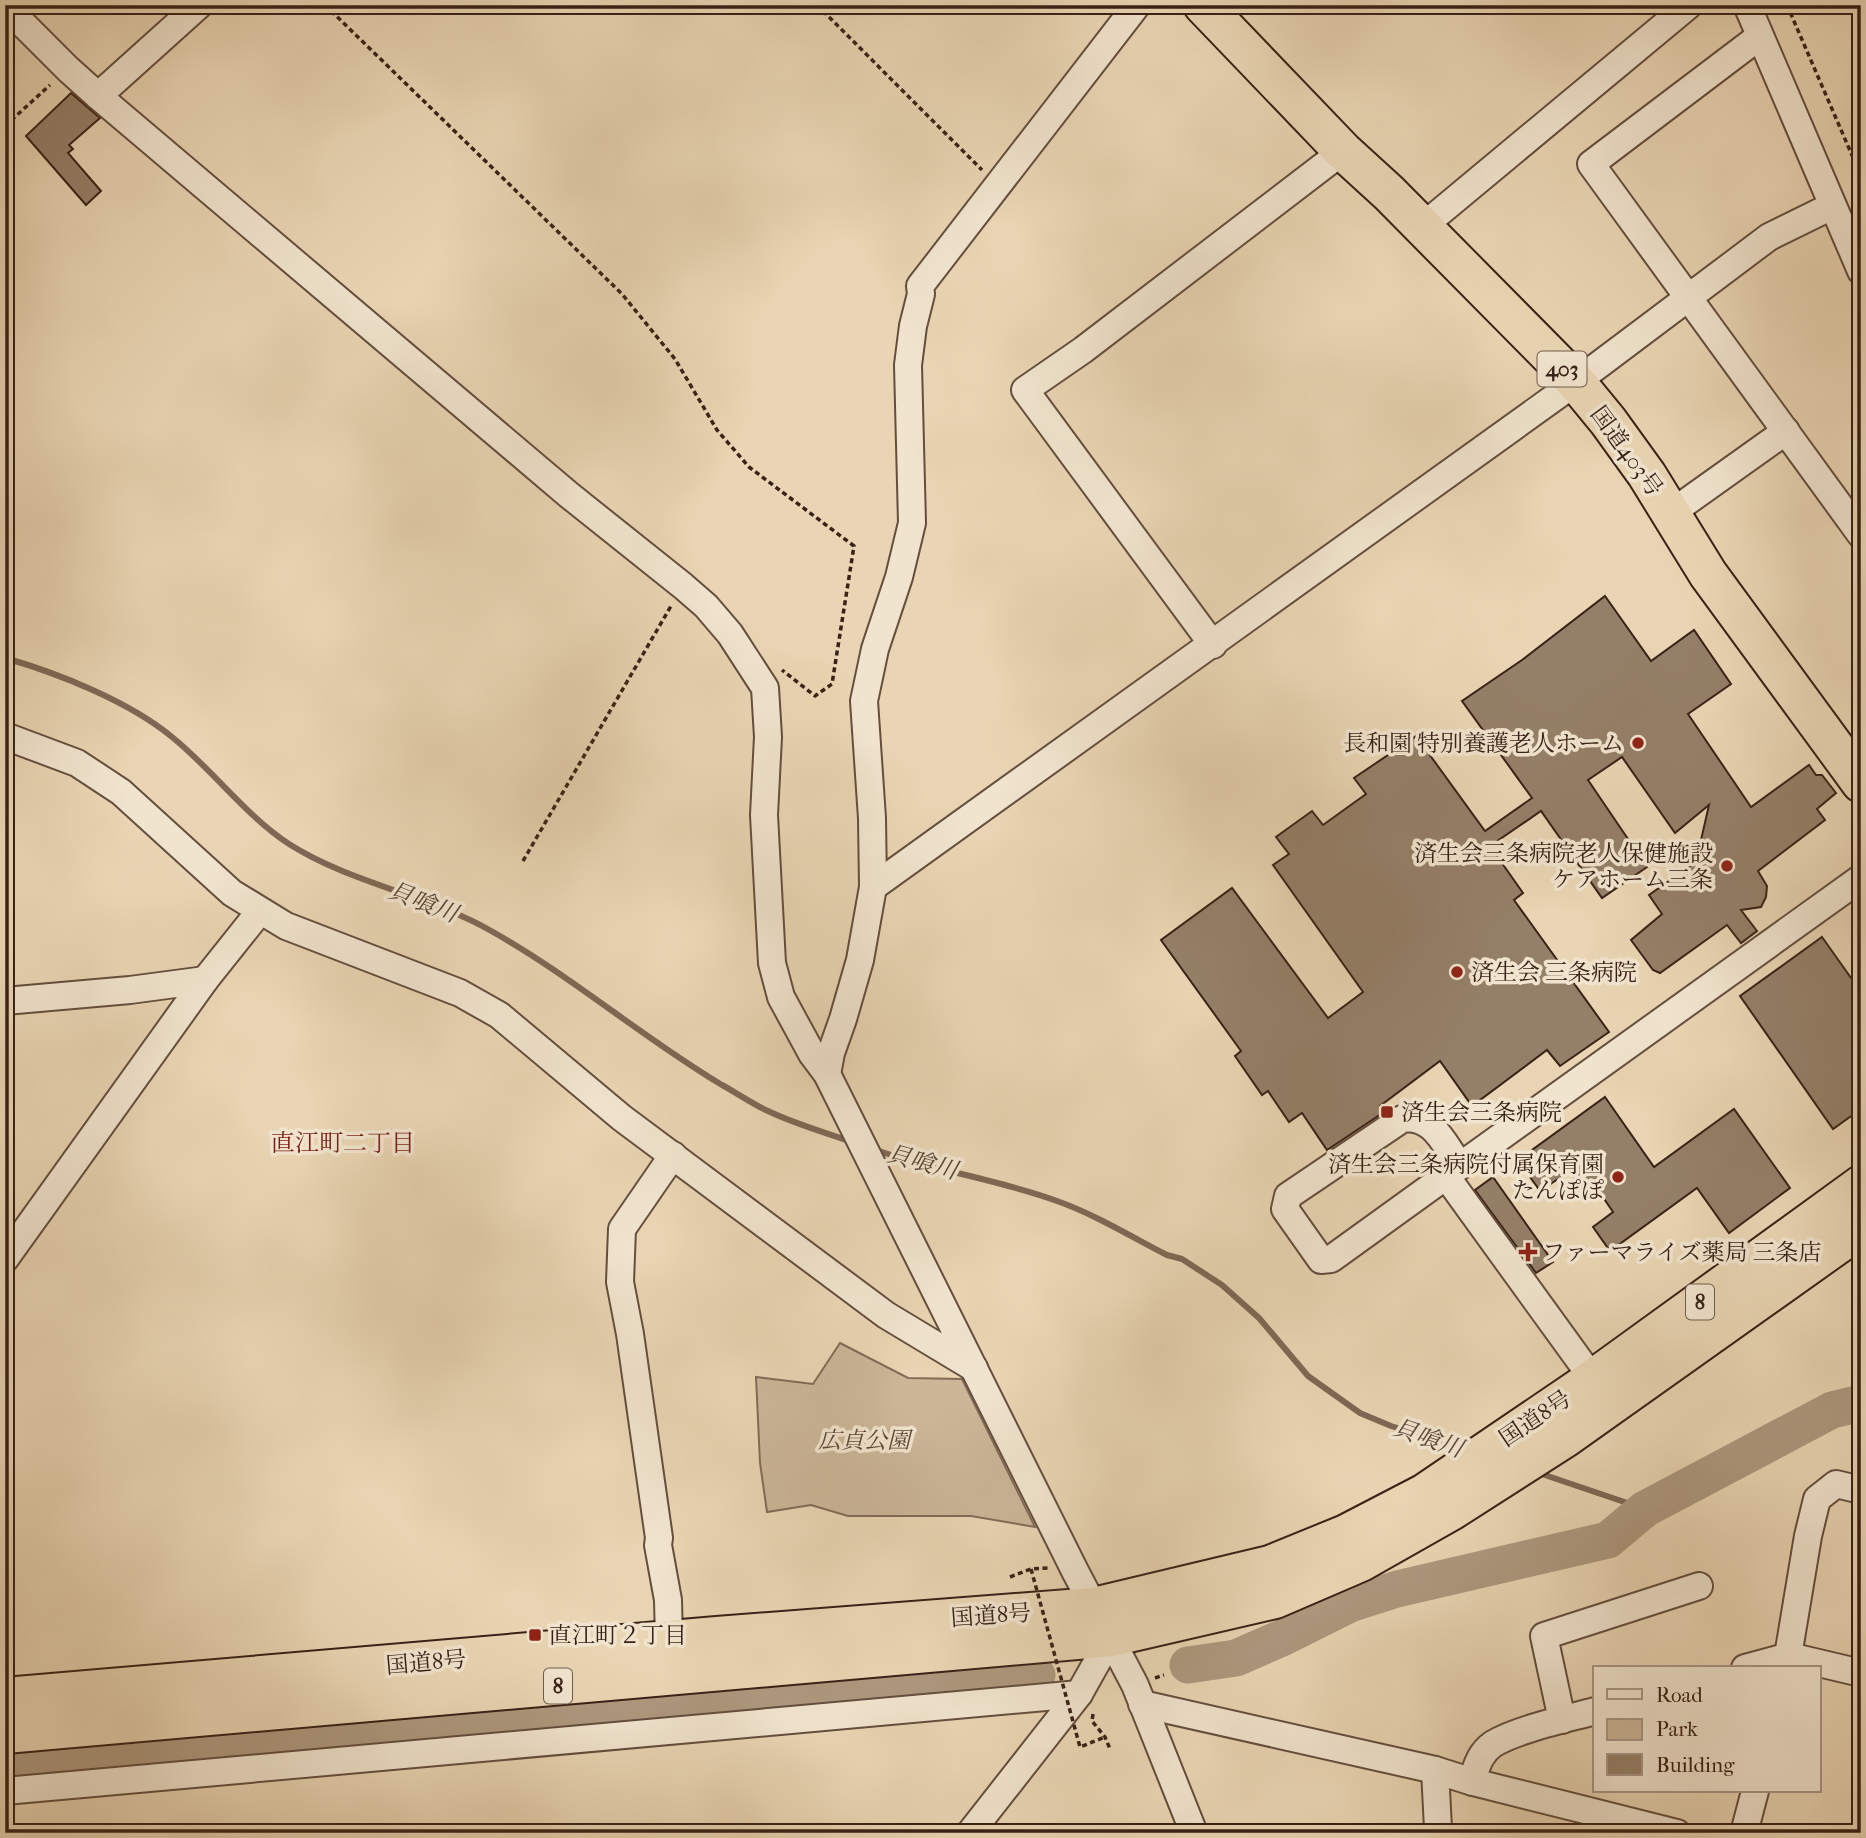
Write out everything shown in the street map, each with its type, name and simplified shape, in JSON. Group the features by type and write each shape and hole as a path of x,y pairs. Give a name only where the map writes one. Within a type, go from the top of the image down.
{"highway":[{"name":"国道403号","path":"1203,5 1343,151 1576,382 1608,421 1671,513 1708,575 1861,783"},
{"name":"国道8号","path":"1551,1427 1593,1380 1861,1185"},
{"name":"国道8号","path":"5,1734 1102,1622 1270,1565 1346,1534 1438,1502 1861,1228"},
{"name":"国道8号","path":"5,1698 669,1641 1102,1622"}],"street":[{"path":"98,96 199,5"},
{"path":"828,1078 831,1053 860,960 873,887 872,818 864,701 875,649 899,577 912,523 908,365 913,326 921,295 920,286 1137,5"},
{"path":"1422,227 1689,5"},
{"path":"1747,5 1861,271"},
{"path":"5,6 98,96 569,495 683,586 730,634 765,688 768,737 764,815 772,963 781,997 828,1078 900,1217 1102,1622 1142,1704 1194,1833"},
{"path":"1760,36 1591,164 1861,535"},
{"path":"1213,645 1025,390 1343,151"},
{"path":"873,887 1576,382 1769,237 1832,206"},
{"path":"1671,513 1786,431"},
{"path":"5,736 77,764 121,792 232,893 286,926 460,993 499,1015 622,1118 886,1315 974,1368"},
{"path":"1593,1380 1453,1171 1429,1123 1415,1116 1402,1119 1288,1196 1285,1209 1321,1260 1331,1259 1453,1171 1861,878"},
{"path":"5,1259 205,980 260,911"},
{"path":"5,1001 130,990 205,980"},
{"path":"669,1641 668,1600 658,1545 630,1334 620,1282 622,1229 673,1155"},
{"path":"1788,1662 1808,1536 1817,1499 1836,1484 1861,1490"},
{"path":"1562,1720 1544,1636 1699,1586"},
{"path":"970,1833 1079,1694 1102,1622"},
{"path":"1759,1666 1788,1662 1815,1666"},
{"path":"1820,1667 1861,1673"},
{"path":"5,1791 1079,1694"},
{"path":"1142,1704 1435,1770 1677,1833"},
{"path":"1473,1782 1476,1763 1492,1745 1593,1712"},
{"path":"1435,1770 1440,1833"},
{"path":"1744,1833 1755,1792"}],"path":[{"path":"326,5 622,294 675,359 717,430 749,467 854,547 832,684 815,696 774,663 751,667"},
{"path":"817,5 997,185"},
{"path":"1787,5 1861,176"},
{"path":"5,126 68,69"},
{"path":"523,861 683,586"},
{"path":"1010,1577 1046,1567"},
{"path":"1031,1569 1080,1748 1105,1737"},
{"path":"1092,1721 1105,1737 1110,1749"}],"green space":[{"name":"広貞公園","path":"840,1343 908,1378 962,1379 1035,1527 971,1516 848,1516 811,1505 767,1512 760,1463 756,1377 813,1384"}],"building":[{"path":"71,93 100,118 69,145 73,149 68,153 101,191 86,205 26,136"},
{"path":"1605,596 1651,661 1694,630 1731,684 1688,714 1751,807 1809,765 1816,775 1822,775 1836,793 1817,809 1825,820 1758,871 1767,886 1766,897 1761,907 1741,910 1757,931 1741,943 1727,925 1660,973 1653,970 1631,940 1662,914 1649,895 1696,862 1709,805 1675,833 1622,757 1588,780 1647,867 1602,898 1541,811 1490,846 1523,893 1514,900 1609,1032 1560,1066 1547,1050 1472,1106 1440,1061 1380,1106 1384,1112 1327,1150 1302,1113 1289,1122 1268,1091 1262,1095 1235,1056 1241,1051 1161,940 1232,888 1328,1018 1363,992 1273,865 1289,854 1276,837 1312,811 1323,825 1366,794 1354,778 1416,736 1485,831 1532,798 1462,701 1522,660"},
{"path":"1822,937 1861,992 1861,1109 1833,1129 1740,996"},
{"path":"1605,1097 1654,1167 1734,1109 1790,1188 1729,1233 1697,1188 1610,1251 1593,1227 1613,1212 1594,1184 1584,1191 1570,1171 1540,1191 1518,1160"},
{"path":"1493,1177 1553,1262 1536,1273 1475,1190"}],"waterway":[{"name":"貝喰川","path":"5,658 93,690 155,724 187,750 258,820 289,844 313,858 364,880 443,908 493,932 551,968 664,1048 750,1102 789,1120 852,1142"},
{"name":"貝喰川","path":"876,1150 1057,1201 1099,1219 1167,1255 1182,1259 1222,1285 1259,1318 1308,1376 1360,1413 1391,1426 1466,1449"},
{"path":"1188,1665 1236,1658 1350,1604 1397,1589 1608,1540 1645,1509 1832,1410 1861,1403"},
{"name":"貝喰川","path":"1536,1472 1645,1509"},
{"path":"5,1764 1037,1675"}],"place":[{"name":"長和園 特別養護老人ホーム","path":"1638,743"},
{"name":"済生会三条病院老人保健施設 ケアホーム三条","path":"1727,866"},
{"name":"済生会 三条病院","path":"1457,972"},
{"name":"済生会三条病院","path":"1387,1112"},
{"name":"済生会三条病院付属保育園 たんぽぽ","path":"1618,1177"},
{"name":"ファーマライズ薬局 三条店","path":"1528,1252"},
{"name":"直江町２丁目","path":"535,1635"}],"district":[{"name":"直江町二丁目","path":"343,1143"}]}
